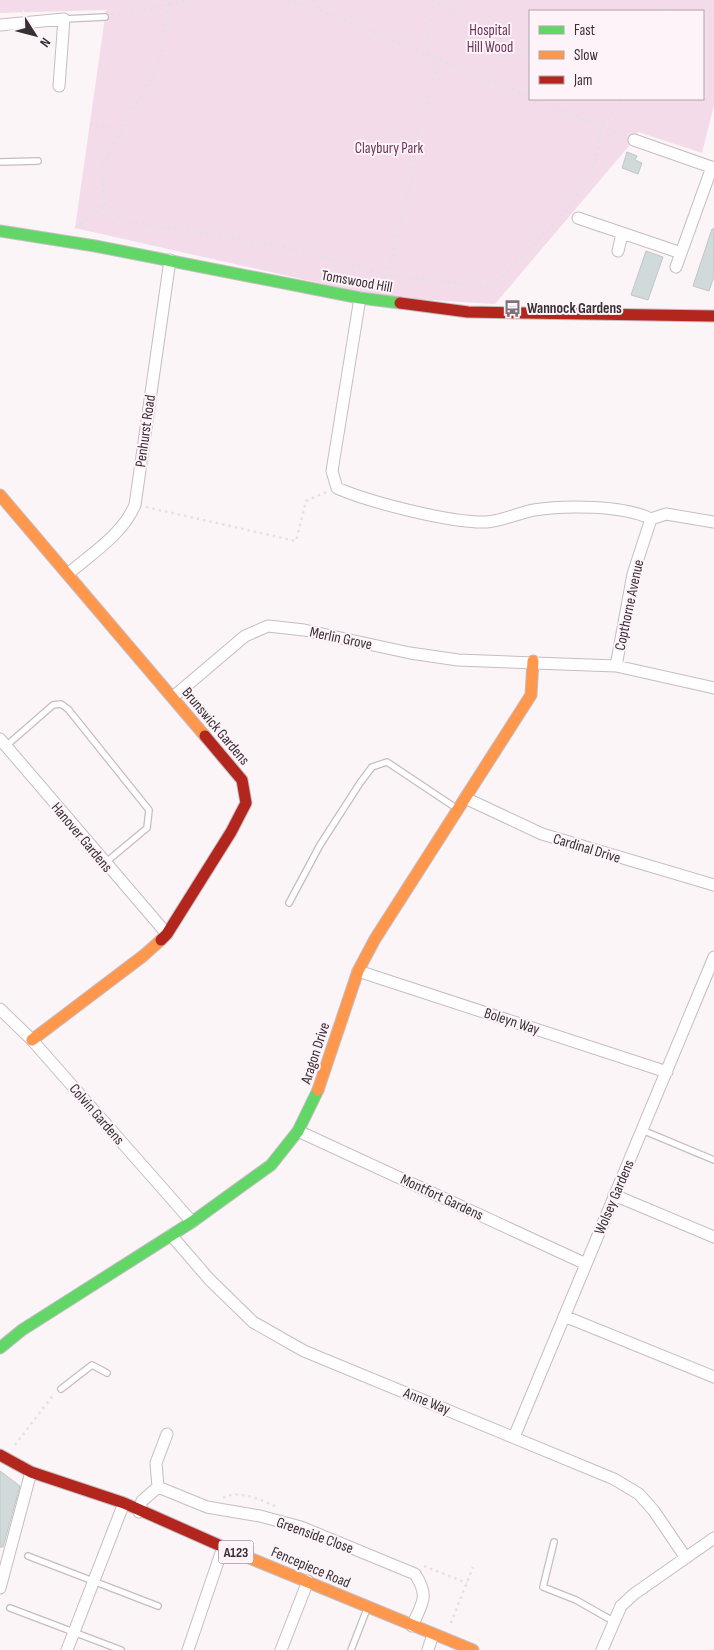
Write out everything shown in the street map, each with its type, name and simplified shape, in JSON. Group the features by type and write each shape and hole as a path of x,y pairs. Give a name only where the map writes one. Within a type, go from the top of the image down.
{"street":[{"path":"0,25 64,19 59,86"},
{"path":"634,140 713,167 676,267"},
{"path":"578,218 681,253"},
{"name":"Tomswood Hill","path":"0,232 95,246 360,298 468,312 714,316"},
{"path":"618,251 622,234"},
{"name":"Penhurst Road","path":"68,574 117,533 128,519 135,505 170,260"},
{"path":"360,298 332,471 336,488 359,498 446,517 486,522 533,510 568,506 607,509 651,519 666,514 714,522"},
{"name":"Brunswick Gardens","path":"0,495 242,780 246,803 231,832 167,934 143,956 32,1040"},
{"name":"Copthorne Avenue","path":"616,666 633,574 651,519"},
{"name":"Merlin Grove","path":"173,697 245,636 268,626 304,630 410,653 458,660 533,661 616,666 714,688"},
{"name":"Aragon Drive","path":"0,1348 22,1330 192,1222 272,1165 298,1130 315,1100 358,971 375,939 531,695 533,661"},
{"name":"Hanover Gardens","path":"3,743 104,863 167,934"},
{"name":"Cardinal Drive","path":"465,798 542,834 714,885"},
{"name":"Wolsey Gardens","path":"514,1437 714,957"},
{"name":"Boleyn Way","path":"358,971 667,1072"},
{"name":"Colvin Gardens","path":"0,1009 32,1040 192,1222"},
{"name":"Montfort Gardens","path":"298,1130 586,1264"},
{"path":"614,1195 714,1237"},
{"name":"Anne Way","path":"170,1235 209,1279 252,1322 304,1351 614,1479 639,1494 654,1511 686,1558"},
{"path":"564,1316 714,1377"},
{"path":"139,1512 142,1501 158,1487 156,1463 168,1434"},
{"name":"Fencepiece Road","path":"3,1456 32,1472 124,1503 139,1512 222,1547 473,1650"},
{"path":"0,1588 32,1472"},
{"name":"Greenside Close","path":"158,1487 207,1507 260,1516 301,1527 415,1574 424,1587 424,1593 412,1626"},
{"path":"67,1650 124,1503"},
{"path":"602,1650 613,1621 622,1606 634,1594 714,1538"},
{"path":"188,1650 222,1547"},
{"path":"281,1650 308,1581"},
{"path":"428,1650 433,1634"}],"lane":[{"path":"64,19 105,17"},
{"path":"0,162 38,160"},
{"path":"3,743 53,705 61,704 68,709 149,810 147,828 104,863"},
{"path":"289,903 320,845 372,767 387,762 458,809"},
{"path":"642,1130 713,1158"},
{"path":"61,1388 92,1365 107,1373"},
{"path":"554,1542 543,1587 576,1600 613,1621"},
{"path":"28,1556 158,1606"},
{"path":"351,1650 368,1607"},
{"path":"10,1608 121,1650"}],"path":[{"path":"105,17 189,0"},
{"path":"282,0 322,11 529,97"},
{"path":"313,0 322,11"},
{"path":"427,54 433,0 509,46 529,52"},
{"path":"666,10 681,0"},
{"path":"168,4 164,41 157,69 121,130 101,169 105,205 123,221 277,245 388,275 492,287 568,210 584,186 598,152 601,126 623,100"},
{"path":"382,301 381,297 413,170 418,130 440,59"},
{"path":"537,100 634,140"},
{"path":"90,124 121,130"},
{"path":"75,228 105,205"},
{"path":"135,505 296,541 306,501 336,488"},
{"path":"3,1456 49,1398 61,1388"},
{"path":"445,1639 473,1567"}],"green space":[{"name":"Claybury Park","path":"0,0 714,0 714,105 702,153 638,132 634,140 495,304 381,297 75,228 106,10 0,13"}],"building":[{"path":"627,152 637,156 635,160 642,163 638,174 622,168"},
{"path":"712,229 714,229 714,276 709,291 693,286"},
{"path":"646,251 663,257 648,300 631,295"},
{"path":"0,1471 20,1486 3,1547 0,1547"}],"traffic: fast":[{"path":"0,231 95,246 360,298 400,303"},
{"path":"0,1348 22,1330 192,1222 271,1165 298,1131 318,1090"}],"traffic: slow":[{"path":"0,495 205,736"},
{"path":"318,1090 358,971 375,939 531,695 533,661"},
{"path":"32,1040 143,956 161,940"},
{"path":"230,1550 473,1650"}],"traffic: jam":[{"path":"400,303 468,312 714,316"},
{"path":"161,940 167,934 231,832 246,803 242,780 205,736"},
{"path":"0,1455 31,1472 124,1503 230,1550"}],"place":[{"name":"Wannock Gardens","path":"513,308"}],"park label":[{"name":"Hospital Hill Wood","path":"490,38"}]}
